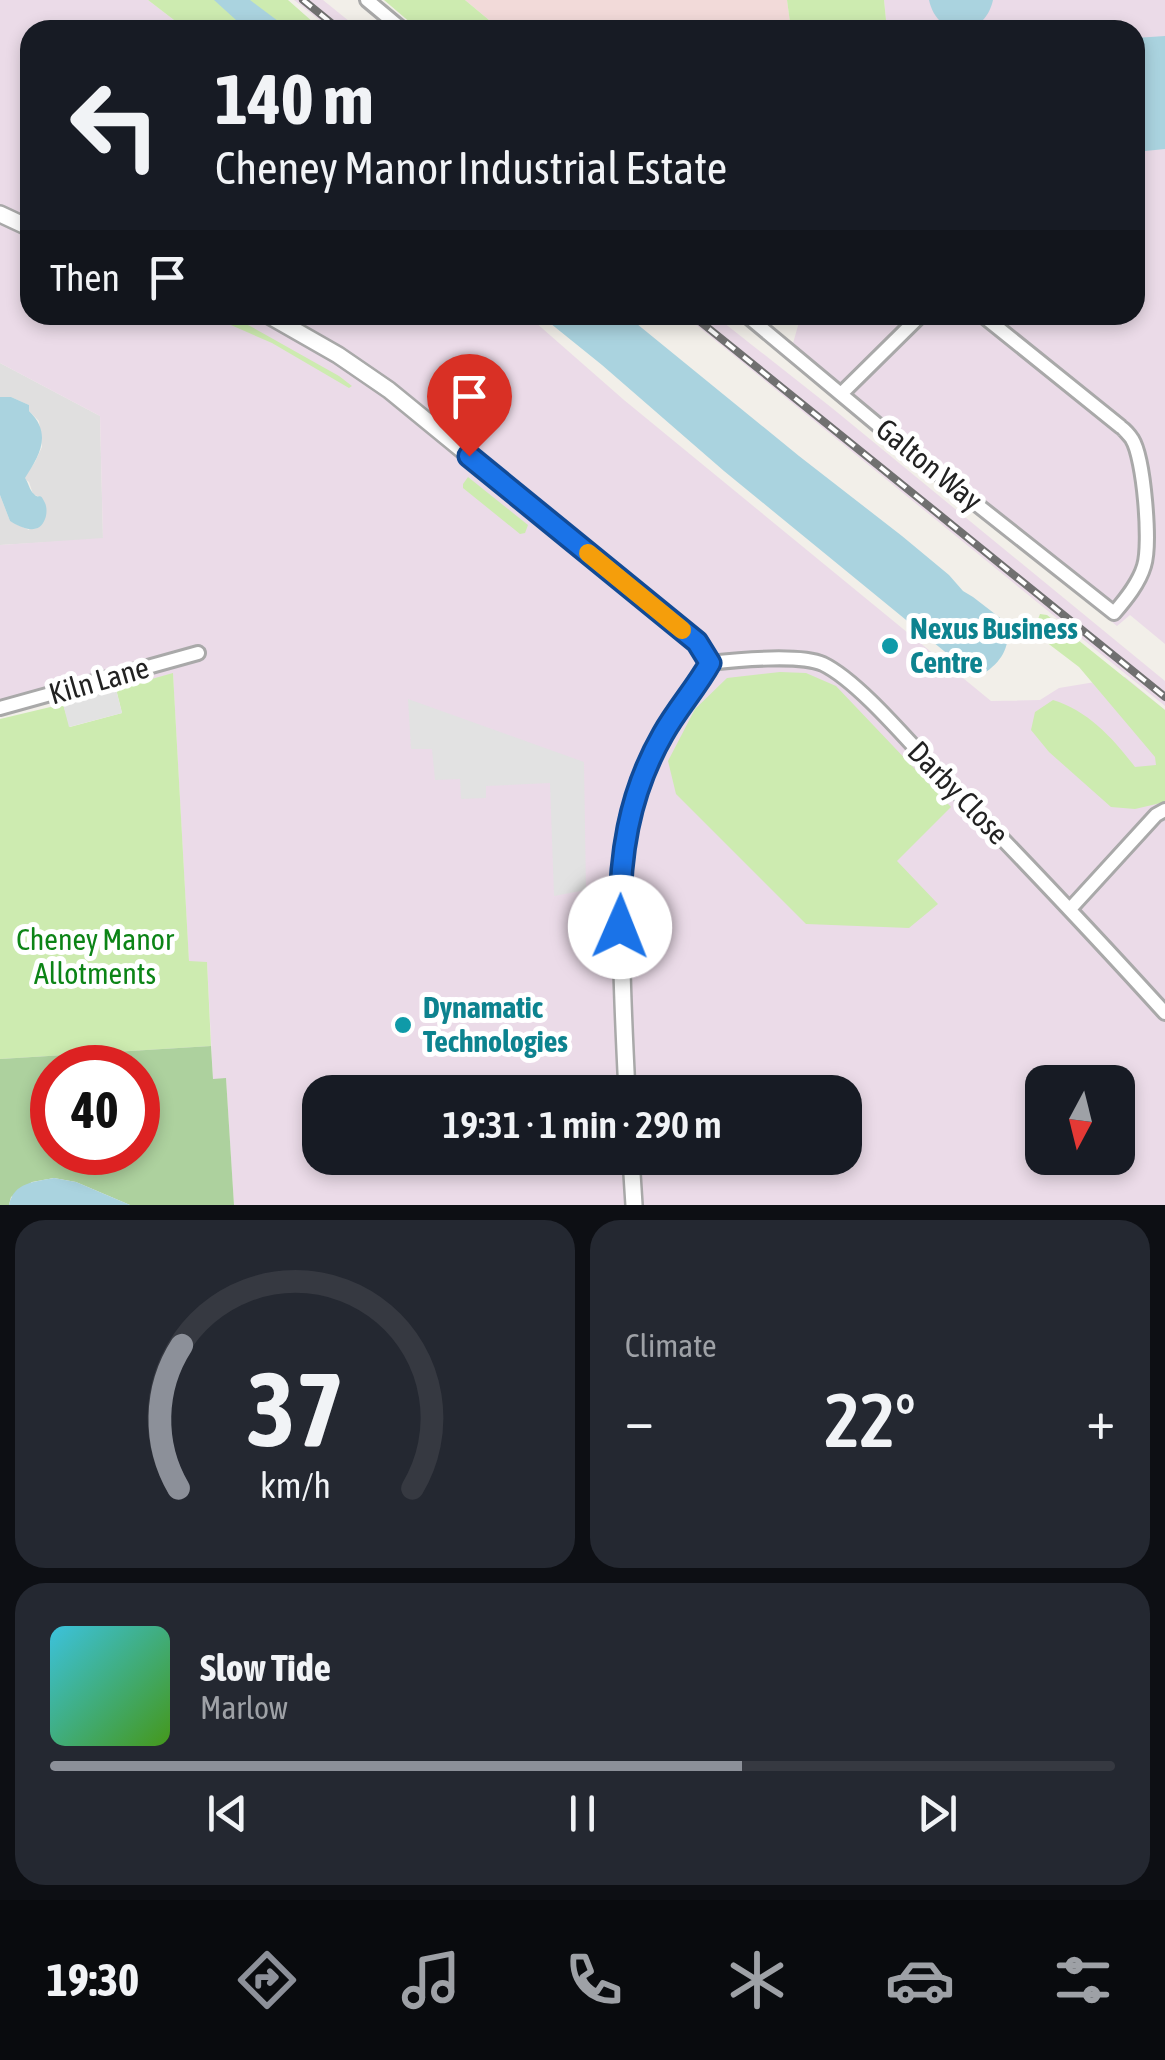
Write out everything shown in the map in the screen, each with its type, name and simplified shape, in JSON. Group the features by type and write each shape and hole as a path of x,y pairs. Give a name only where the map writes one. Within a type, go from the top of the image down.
{"street":[{"path":"367,0 391,20"},
{"path":"286,325 389,390 697,642 710,663 654,750 638,788 625,837 619,907 627,1075"},
{"name":"Galton Way","path":"758,325 1114,613 1138,578 1146,555 1142,477 1132,438 994,325"},
{"path":"842,393 911,325"},
{"name":"Kiln Lane","path":"0,708 198,653"},
{"name":"Darby Close","path":"710,663 803,659 834,670 1070,909 1165,1013"},
{"path":"1070,909 1165,810"},
{"path":"632,1175 634,1205"}],"shaded area":[{"path":"0,0 148,0 174,20 20,20 20,325 538,325 991,701 1040,700 1059,688 1125,677 1165,710 1165,1205 234,1205 226,1079 213,1079 207,963 189,962 173,674 116,689 111,670 0,702 0,545 103,538 100,416 0,363"},
{"path":"294,0 323,0 348,20 319,20"},
{"path":"465,0 787,0 790,20 489,20"},
{"path":"884,0 1165,0 1165,644 1130,615 1117,626 788,361 798,325 1145,325 1145,20 886,20"},
{"path":"696,325 727,325 832,408 1165,681 1165,706"},
{"path":"0,363 100,416 103,539 0,545 0,495 10,521 29,530 39,497 24,478 42,447 39,421 29,411 29,405 0,397"},
{"path":"116,689 122,713 69,727 63,704"},
{"path":"408,699 584,762 586,890 554,896 550,783 486,786 486,798 461,799 460,779 435,780 432,749 411,749"}],"green space":[{"path":"148,0 288,0 311,20 174,20"},
{"path":"384,0 465,0 489,20 407,20"},
{"path":"787,0 884,0 886,20 790,20"},
{"path":"231,325 250,326 352,386 349,388 272,343"},
{"path":"468,477 528,525 525,533 520,534 463,488"},
{"path":"1040,614 1047,615 1165,710 1165,802 1135,809 1111,807 1049,752 1031,730 1035,712 1053,700 1099,727 1135,767 1156,765 1155,757 1079,667 1033,632"},
{"name":"Cheney Manor Allotments","path":"173,673 189,961 207,962 211,1046 160,1049 160,1045 30,1045 30,1057 0,1059 0,719 63,704 70,727 122,713 116,689"},
{"path":"806,673 836,686 951,807 897,861 938,904 909,928 806,924 676,794 668,761 695,709 727,678"},
{"path":"211,1046 213,1079 226,1078 234,1205 130,1205 76,1182 54,1178 32,1182 11,1197 9,1205 0,1205 0,1059 30,1057 30,1175 160,1175 160,1049"}],"water":[{"path":"214,0 250,0 277,20 236,20"},
{"path":"929,0 993,0 982,20 940,20"},
{"path":"1165,36 1165,149 1145,151 1145,37"},
{"path":"552,325 638,325 1008,624 1006,648 999,660 980,676 966,669 724,471"},
{"path":"0,397 29,405 40,428 39,453 25,478 46,506 42,524 34,529 10,521 0,495"},
{"path":"54,1178 76,1182 130,1205 9,1205 20,1187"}],"railway":[{"path":"303,0 328,20"},
{"path":"704,325 1165,697"}],"slow traffic":[{"path":"588,553 682,630"}],"place":[{"name":"Nexus Business Centre","path":"890,646"},
{"name":"Dynamatic Technologies","path":"403,1025"}],"route":[{"path":"469,456 697,642 710,663 663,734 638,788 622,851 620,927"}]}
